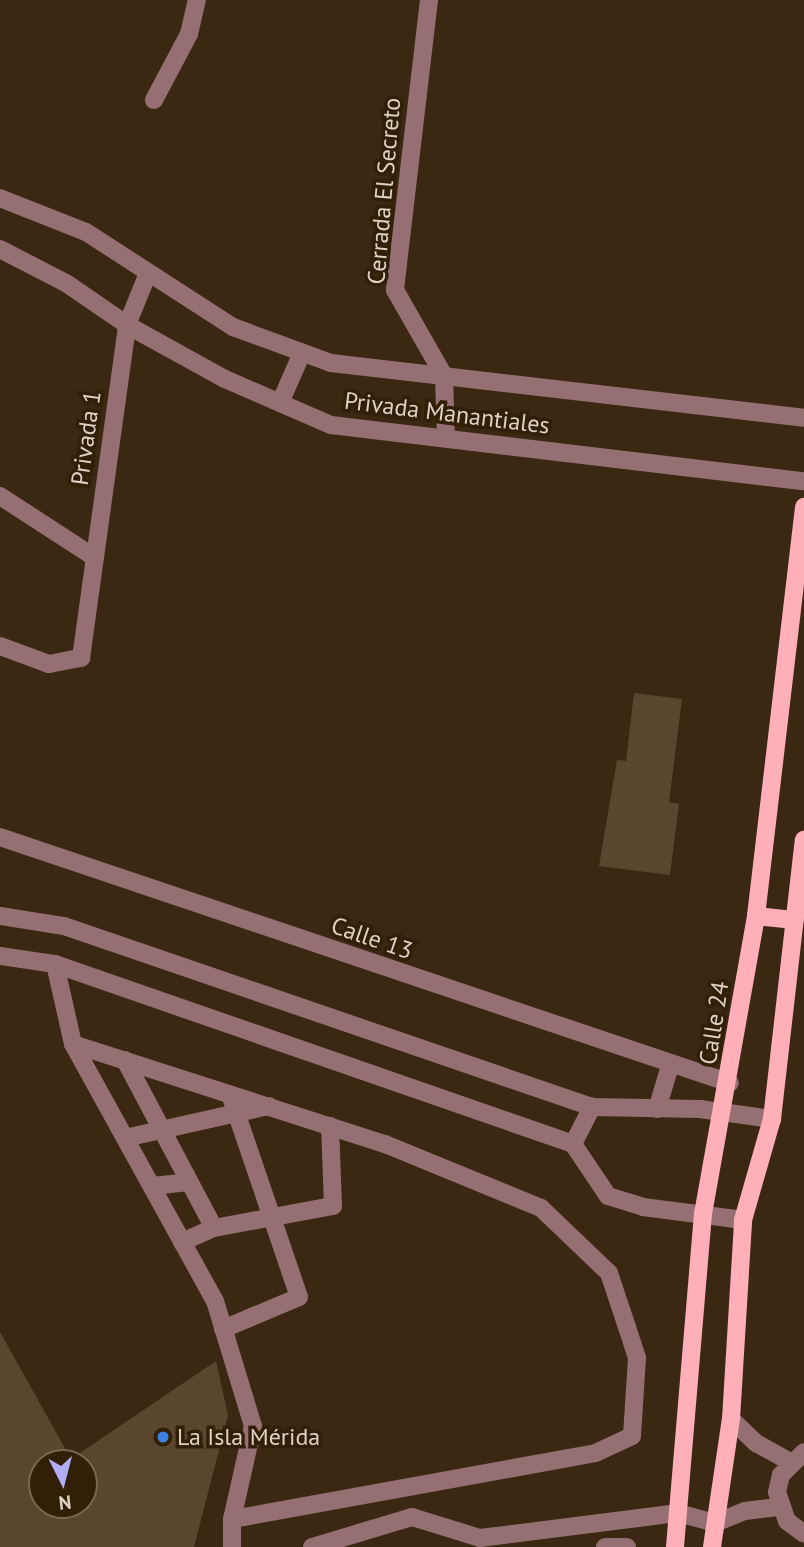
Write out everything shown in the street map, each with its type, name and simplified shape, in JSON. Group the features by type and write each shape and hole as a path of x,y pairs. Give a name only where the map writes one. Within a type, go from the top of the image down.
{"main road":[{"name":"Calle 24","path":"675,1547 703,1214 730,1083 756,916 804,507"},
{"path":"712,1547 731,1419 743,1220 772,1119 804,840"},
{"path":"756,916 795,920"}],"street":[{"path":"154,100 189,34 197,0"},
{"name":"Cerrada El Secreto","path":"429,0 395,290 444,376"},
{"name":"Privada Manantiales","path":"0,198 86,232 233,327 331,363 804,418"},
{"name":"Privada Manantiales","path":"0,249 66,283 127,326 331,425 804,481"},
{"name":"Privada 1","path":"0,646 49,664 81,658 127,326 148,273"},
{"path":"281,403 302,353"},
{"path":"444,376 446,439"},
{"path":"0,496 94,557"},
{"name":"Calle 13","path":"0,837 670,1066 730,1083"},
{"path":"0,916 64,926 592,1107 723,1112 772,1119"},
{"path":"0,956 55,964 573,1144 608,1196 643,1207 743,1220"},
{"path":"55,964 73,1044 215,1301 253,1426 232,1519 232,1547"},
{"path":"73,1044 330,1126 541,1208 609,1273 637,1358 632,1436 596,1453 232,1519"},
{"path":"125,1060 214,1228"},
{"path":"657,1109 670,1066"},
{"path":"223,1329 299,1297 269,1218 235,1117 230,1094"},
{"path":"125,1138 235,1117 268,1106"},
{"path":"573,1144 592,1107"},
{"path":"182,1242 214,1228 333,1206 330,1126"},
{"path":"152,1186 189,1182"},
{"path":"731,1419 756,1443 797,1457 781,1475 779,1507 787,1521 804,1534"},
{"path":"312,1547 412,1517 452,1538 480,1538 678,1513 715,1523 745,1511 779,1507"},
{"path":"605,1547 627,1547"}],"building":[{"path":"634,693 682,699 669,802 679,804 670,875 599,866 617,760 626,761"},
{"name":"La Isla Mérida","path":"0,1332 65,1449 28,1449 28,1519 98,1519 98,1449 86,1449 216,1361 228,1415 194,1547 0,1547"}],"place":[{"name":"La Isla Mérida","path":"163,1437"}]}
